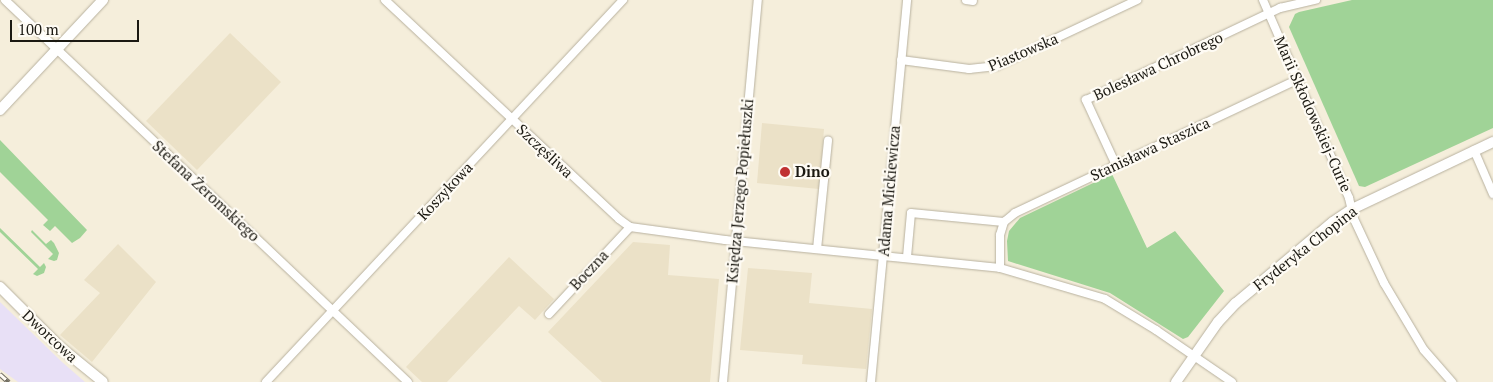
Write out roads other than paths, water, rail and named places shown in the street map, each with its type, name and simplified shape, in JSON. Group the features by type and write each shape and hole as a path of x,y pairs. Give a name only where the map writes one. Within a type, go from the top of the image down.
{"street":[{"name":"Stefana Żeromskiego","path":"5,0 408,382"},
{"path":"0,110 103,0"},
{"name":"Szczęśliwa","path":"385,0 511,120 619,220 630,227 736,241 1000,268 1105,299 1194,355 1232,382"},
{"name":"Koszykowa","path":"266,382 623,0"},
{"name":"Księdza Jerzego Popiełuszki","path":"723,382 758,0"},
{"name":"Adama Mickiewicza","path":"871,382 907,0"},
{"path":"966,0 973,1"},
{"name":"Piastowska","path":"901,60 969,69 997,66 1138,0"},
{"name":"Marii Skłodowskiej-Curie","path":"1263,0 1354,208 1354,219 1384,283 1416,339 1452,382"},
{"path":"1269,14 1280,8 1316,0"},
{"name":"Bolesława Chrobrego","path":"1116,165 1086,100 1269,14"},
{"name":"Stanisława Staszica","path":"1004,222 1014,213 1298,79"},
{"path":"817,249 828,141"},
{"name":"Fryderyka Chopina","path":"1176,382 1218,322 1236,302 1302,247 1354,208 1493,142"},
{"path":"1474,150 1493,194"},
{"path":"907,257 911,213 1004,222 1000,235 1000,268"},
{"name":"Boczna","path":"549,314 630,227"},
{"name":"Dworcowa","path":"0,287 60,347 103,382"}],"railway":[{"path":"0,374 9,382"}],"place":[{"name":"Dino","path":"785,172"}]}
